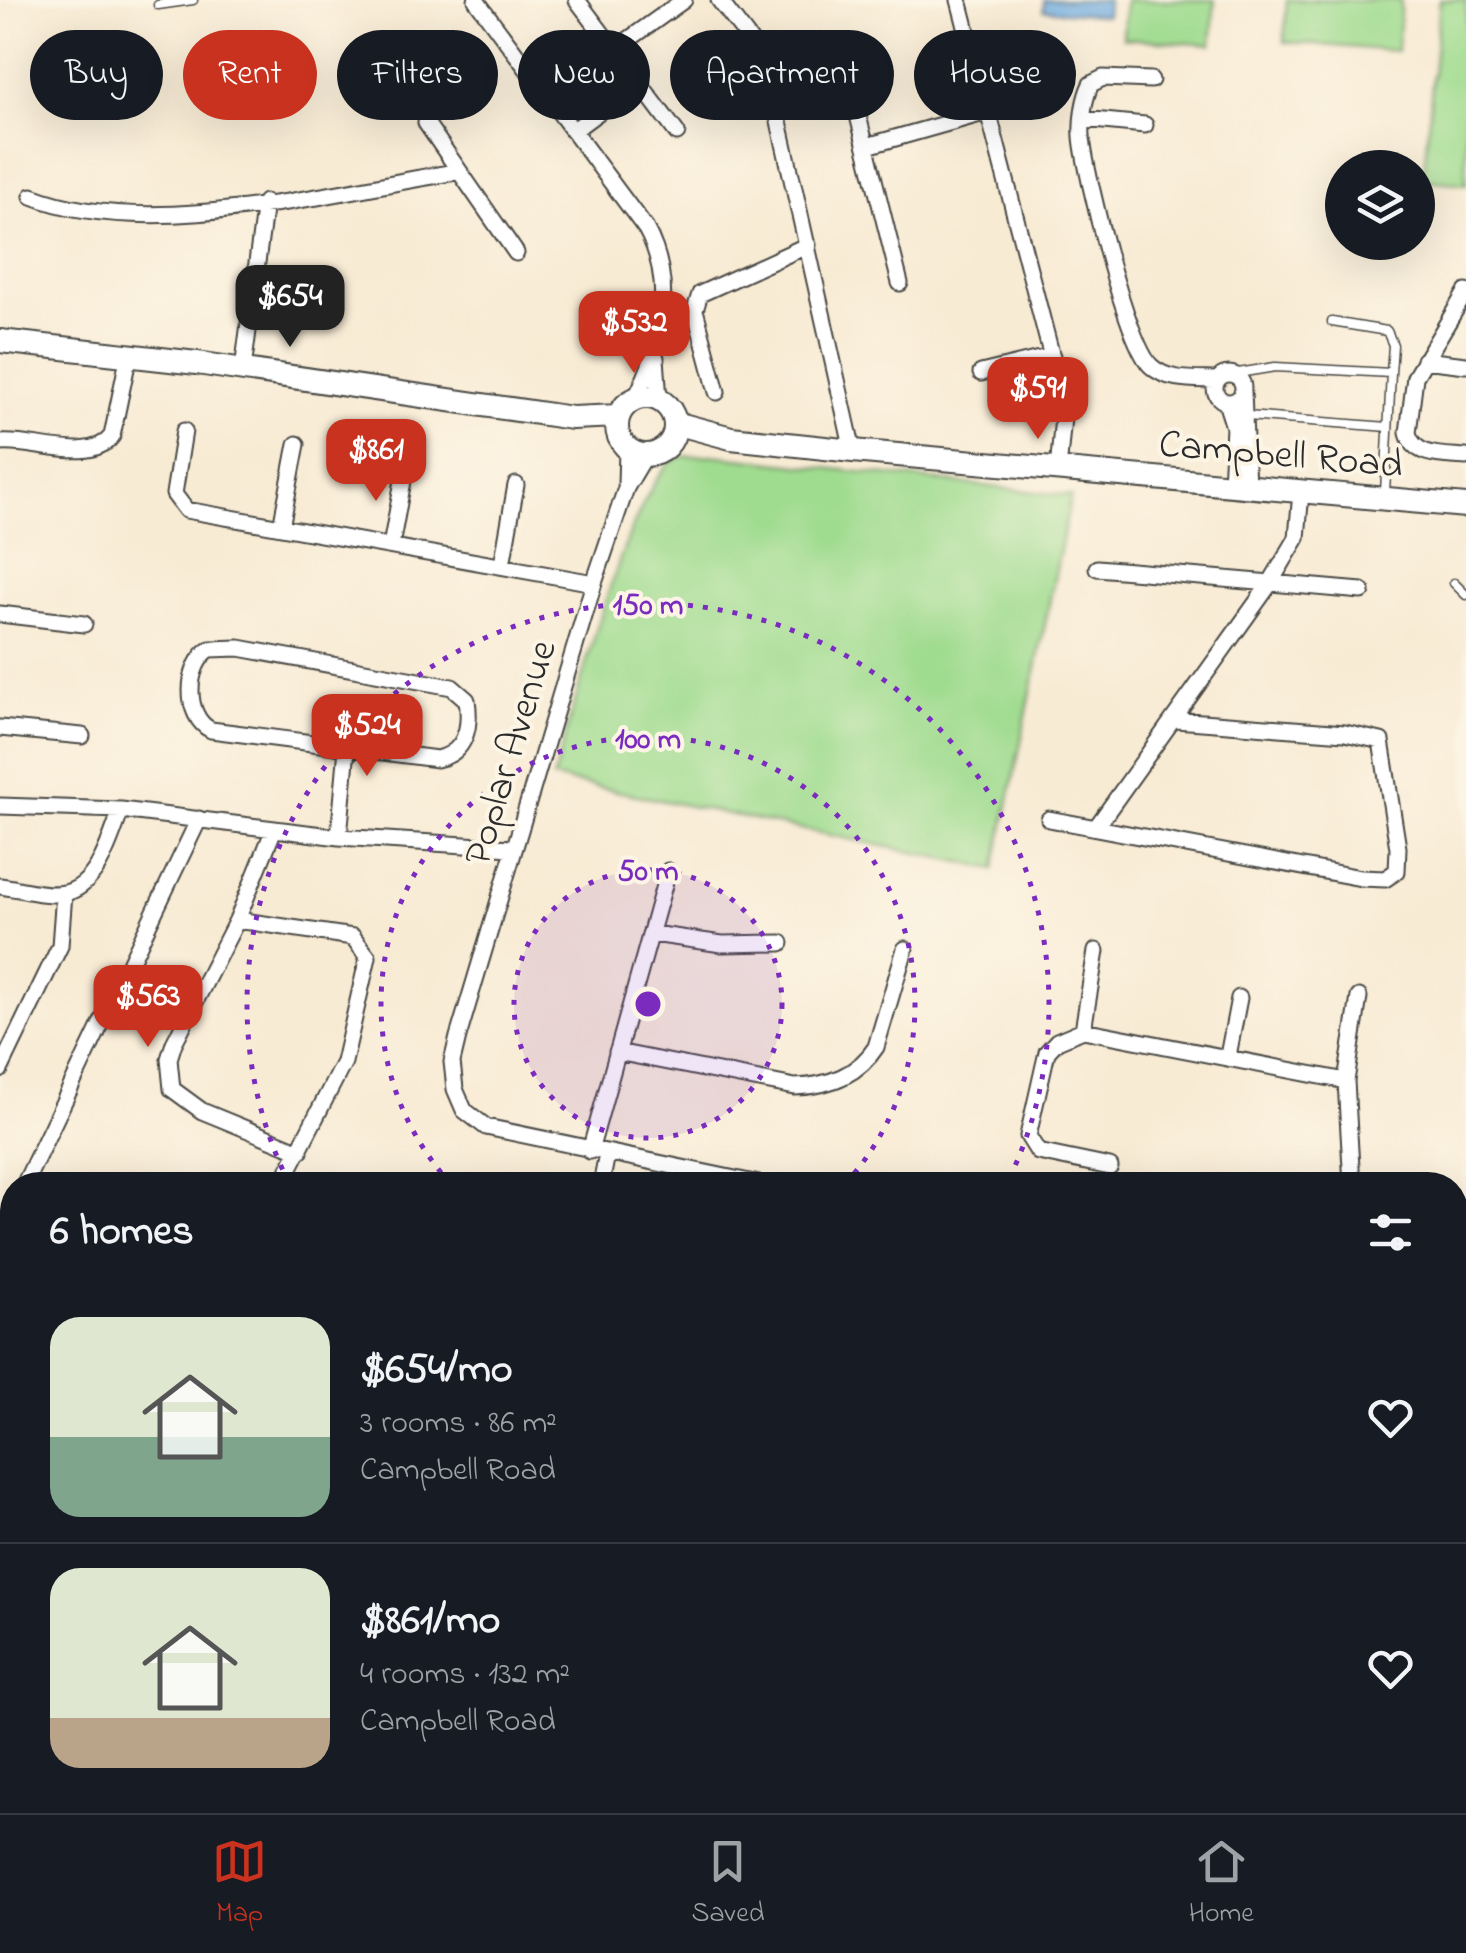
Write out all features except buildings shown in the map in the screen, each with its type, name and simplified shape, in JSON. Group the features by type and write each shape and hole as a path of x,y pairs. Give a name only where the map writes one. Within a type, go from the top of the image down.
{"street":[{"path":"476,0 646,229 660,256 664,280 647,399 627,439"},
{"path":"577,0 599,30"},
{"path":"642,30 684,0"},
{"path":"719,0 742,30"},
{"path":"959,0 966,30"},
{"path":"1152,80 1096,80 1088,88 1083,144 1131,330 1152,367 1223,388 1237,400 1244,391 1247,416 1239,486"},
{"path":"650,98 677,133"},
{"path":"1083,119 1145,125"},
{"path":"574,130 588,120"},
{"path":"779,120 853,451"},
{"path":"860,120 900,283"},
{"path":"867,146 959,120"},
{"path":"989,120 1052,356 1063,418 1058,470"},
{"path":"426,123 456,172 516,253"},
{"path":"32,196 74,209 146,216 456,172"},
{"path":"242,370 265,202"},
{"path":"716,392 695,310 700,294 808,245"},
{"path":"1466,292 1412,386 1410,442 1423,452 1466,457"},
{"path":"0,341 130,354 572,418 662,452 674,431 670,410 647,399"},
{"path":"647,399 656,349"},
{"path":"0,443 82,449 104,445 112,436 130,354"},
{"path":"981,373 1052,356"},
{"path":"1424,360 1466,364"},
{"path":"1223,388 1234,428 1239,486"},
{"path":"184,431 174,494 178,506 594,583"},
{"name":"Campbell Road","path":"674,431 853,451 1466,506"},
{"name":"Poplar Avenue","path":"627,439 626,488 512,848 458,1037 452,1062 454,1089 472,1118 512,1134 699,1172"},
{"path":"282,527 297,444"},
{"path":"391,546 405,470"},
{"path":"502,565 516,485"},
{"path":"1097,826 1270,585 1297,538 1301,492"},
{"path":"1097,568 1362,591"},
{"path":"0,614 84,624"},
{"path":"238,648 452,687 466,700 465,738 450,756 418,758 347,748 211,730 200,724 194,717 191,700 201,655 210,649 238,648"},
{"path":"1049,819 1361,878 1385,880 1397,870 1398,848 1381,742 1346,733 1176,720"},
{"path":"0,728 82,736"},
{"path":"339,837 347,748"},
{"path":"0,806 121,810 339,837 512,848"},
{"path":"0,886 64,893 86,881 104,854 121,810"},
{"path":"30,1172 199,819"},
{"path":"274,829 237,920 169,1059 172,1090 202,1111 300,1151"},
{"path":"600,1172 598,1152 617,1052 668,871"},
{"path":"0,1070 60,946 64,893"},
{"path":"237,920 339,933 361,942 368,957 344,1062 288,1172"},
{"path":"653,934 722,944 781,943"},
{"path":"617,1052 745,1080 796,1086 828,1083 867,1060 876,1047 905,949"},
{"path":"1083,1030 1096,951"},
{"path":"1351,1172 1346,1082 1358,997"},
{"path":"1228,1056 1240,998"},
{"path":"1110,1167 1038,1152 1028,1136 1047,1052 1057,1040 1083,1030 1346,1082"}],"lane":[{"path":"158,6 193,0"},
{"path":"1332,322 1387,330 1392,345 1384,499"},
{"path":"1223,388 1275,367 1391,373"},
{"path":"1247,416 1388,426"},
{"path":"1454,583 1466,595"}],"green space":[{"path":"1125,0 1215,0 1211,45 1123,38"},
{"path":"1287,0 1401,0 1397,51 1284,42"},
{"path":"1440,0 1466,0 1466,184 1435,181 1435,150 1426,150"},
{"path":"711,455 1071,496 995,869 553,778 603,608 638,516 655,482 673,461"}],"water":[{"path":"1044,0 1108,0 1106,16 1043,10"}]}
